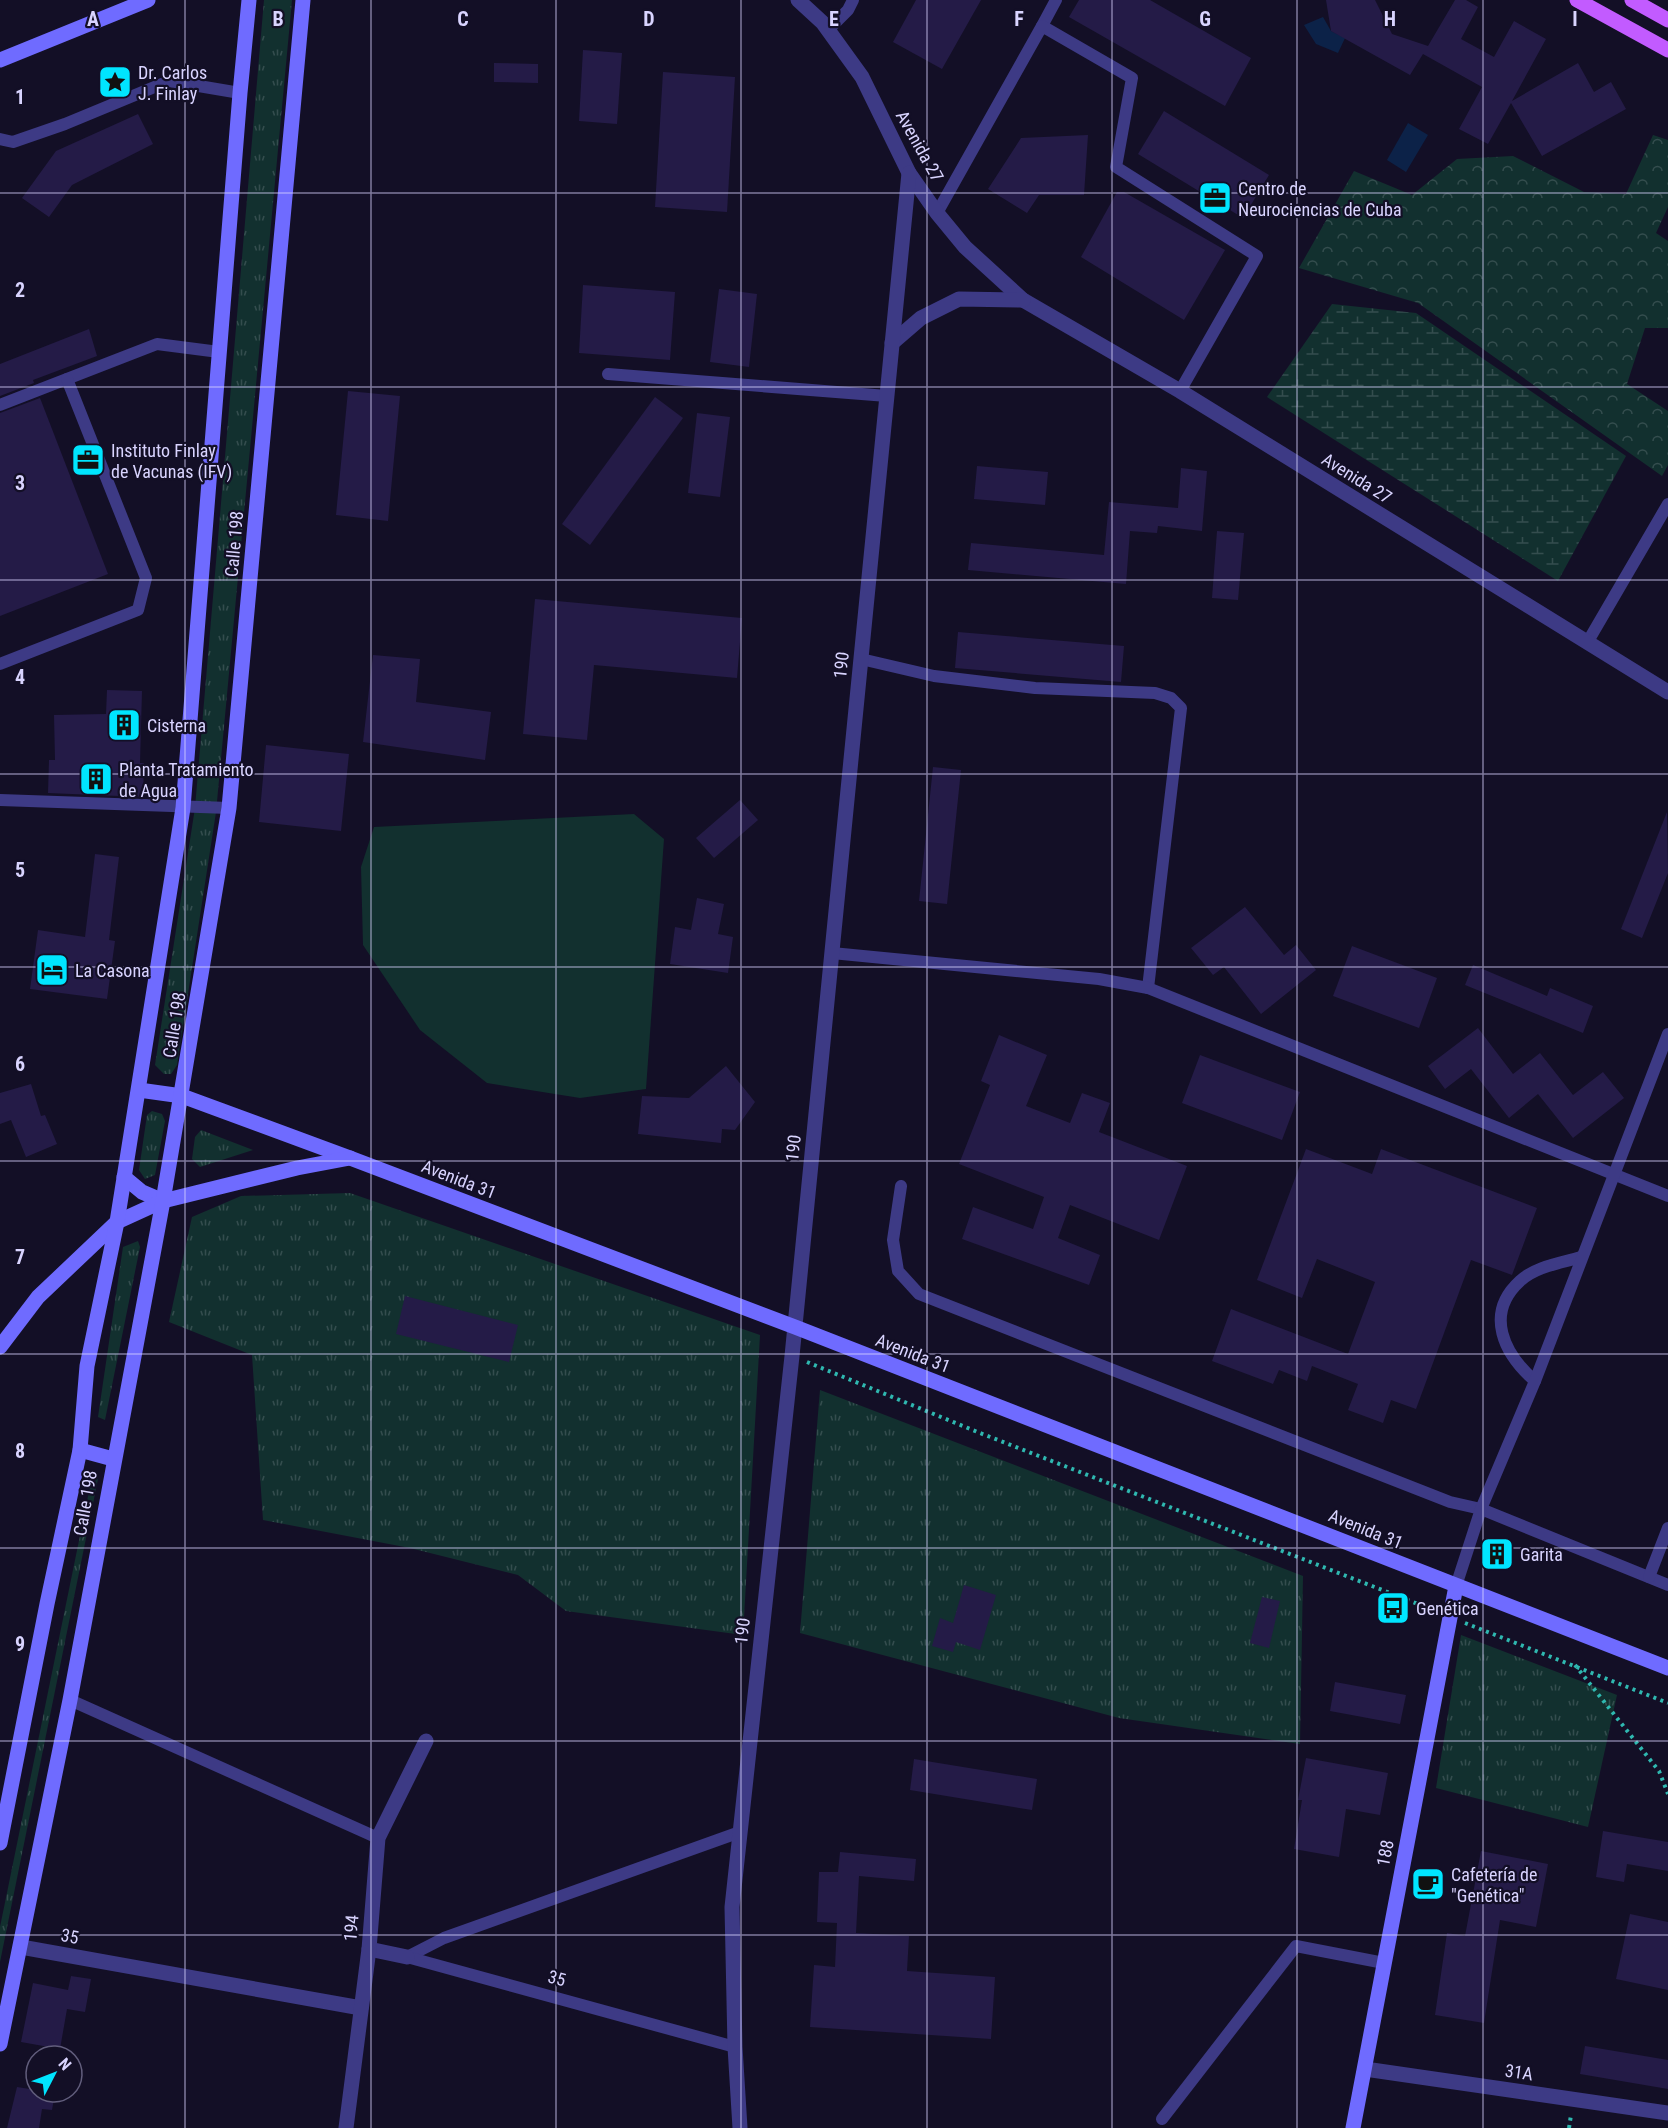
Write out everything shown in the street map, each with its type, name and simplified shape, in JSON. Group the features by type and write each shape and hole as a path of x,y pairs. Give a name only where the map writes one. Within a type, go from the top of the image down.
{"main road":[{"path":"0,60 148,0"},
{"name":"Calle 198","path":"0,1843 3,1814 80,1450 87,1366 117,1222 183,808 249,0"},
{"name":"Calle 198","path":"0,2044 70,1700 113,1459 163,1201 229,808 303,0"},
{"path":"1577,0 1668,50"},
{"path":"1632,0 1668,20"},
{"name":"Avenida 31","path":"139,1090 182,1096 350,1158 795,1327 1668,1668"},
{"path":"0,1347 38,1297 117,1222 163,1201 350,1158"},
{"path":"124,1177 142,1192 163,1201"},
{"path":"80,1450 113,1459"},
{"name":"188","path":"1353,2128 1456,1586"}],"street":[{"name":"Avenida 27","path":"798,0 828,30 862,77 909,173 938,213 965,248 1023,300 1180,391 1668,692"},
{"name":"190","path":"740,2128 735,2048 732,1907 795,1327 909,173"},
{"name":"Avenida 27","path":"892,344 921,318 959,299 1023,300"},
{"name":"194","path":"346,2128 369,1949 378,1838 426,1742"},
{"name":"35","path":"21,1947 361,2008"},
{"name":"35","path":"369,1949 407,1957"},
{"name":"31A","path":"1365,2069 1668,2113"}],"lane":[{"path":"828,30 848,10 853,0"},
{"path":"938,213 1056,0"},
{"path":"1042,26 1132,78 1116,167 1257,256 1180,391"},
{"path":"0,139 13,142 65,124 169,81 240,93"},
{"path":"0,405 156,344 219,352"},
{"path":"608,374 887,396"},
{"path":"0,664 138,610 146,578 67,379"},
{"path":"1587,643 1668,504"},
{"path":"861,659 934,676 1035,688 1155,693 1171,698 1181,708 1148,988"},
{"path":"0,800 229,808"},
{"path":"832,953 1099,979 1148,988 1668,1196"},
{"path":"1456,1586 1481,1509 1535,1381 1668,1034"},
{"path":"902,1186 893,1240 898,1271 919,1294 1450,1502 1481,1509 1668,1585"},
{"path":"1535,1381 1517,1365 1503,1338 1499,1319 1508,1296 1521,1280 1538,1270 1581,1257"},
{"path":"1649,1577 1668,1528"},
{"path":"70,1700 378,1838"},
{"path":"407,1957 444,1938 740,1833"},
{"path":"1162,2120 1296,1946 1384,1963"},
{"name":"35","path":"407,1957 735,2048"}],"path":[{"path":"792,1356 980,1433 1668,1702"},
{"path":"1574,1665 1659,1771 1668,1794"}],"green space":[{"path":"264,0 292,0 216,812 177,1065 171,1074 164,1074 155,1065 195,808"},
{"path":"1653,135 1668,140 1668,207 1656,233 1668,241 1668,328 1645,328 1627,384 1668,411 1668,465 1662,476 1418,303 1299,268 1354,171 1412,195 1457,159 1513,156 1584,192 1626,194"},
{"path":"1332,304 1416,313 1626,456 1558,581 1267,397"},
{"path":"634,814 664,839 646,1089 580,1098 487,1083 420,1030 363,945 361,867 374,827"},
{"path":"152,1111 162,1114 165,1121 155,1175 145,1179 139,1170 147,1115"},
{"path":"201,1130 253,1150 200,1167 192,1159 195,1137"},
{"path":"350,1193 760,1335 743,1635 566,1611 518,1575 410,1548 263,1520 252,1355 169,1322 192,1217 241,1196"},
{"path":"138,1241 140,1247 105,1420 98,1417 123,1247"},
{"path":"820,1390 1303,1576 1300,1744 1119,1718 800,1633"},
{"path":"92,1477 98,1479 0,1962 0,1927"},
{"path":"1461,1635 1617,1695 1588,1827 1436,1788"}],"water":[{"path":"1323,17 1331,31 1345,38 1338,53 1316,44 1304,25"},
{"path":"1408,123 1428,135 1406,172 1387,160"}],"building":[{"path":"916,0 981,0 942,69 893,42"},
{"path":"1079,0 1150,0 1251,58 1225,106 1069,17"},
{"path":"1326,0 1375,0 1392,34 1428,46 1455,0 1466,0 1478,7 1461,39 1494,57 1514,21 1546,39 1512,101 1578,63 1594,92 1611,82 1626,109 1542,156 1511,103 1488,144 1459,129 1482,87 1423,54 1410,75 1331,31"},
{"path":"583,50 622,53 617,124 579,121"},
{"path":"494,63 538,64 538,83 494,82"},
{"path":"663,72 735,77 727,212 655,207"},
{"path":"1164,111 1269,175 1243,218 1138,154"},
{"path":"138,114 153,144 72,185 49,217 22,198 56,151"},
{"path":"1088,135 1084,195 1039,195 1027,213 988,189 1021,138"},
{"path":"1117,192 1124,192 1225,250 1184,320 1081,257"},
{"path":"583,285 675,292 670,360 579,353"},
{"path":"719,289 757,294 749,367 710,362"},
{"path":"89,329 97,356 33,380 34,383 0,396 0,364"},
{"path":"348,391 400,396 388,521 336,515"},
{"path":"655,397 683,418 590,545 562,524"},
{"path":"40,398 108,574 0,616 0,413"},
{"path":"697,413 730,417 720,497 688,493"},
{"path":"977,466 1048,472 1045,505 974,499"},
{"path":"1181,468 1207,471 1202,531 1158,526 1157,533 1130,531 1126,584 968,570 971,543 1104,555 1109,502 1178,508"},
{"path":"1217,531 1244,533 1238,600 1212,598"},
{"path":"535,599 742,618 737,678 594,665 587,740 523,734"},
{"path":"958,632 1124,646 1121,682 955,668"},
{"path":"373,655 420,659 416,702 491,712 485,760 363,742"},
{"path":"107,690 142,691 140,763 144,763 143,797 48,793 49,760 55,760 54,715 106,714"},
{"path":"266,745 349,754 341,831 259,822"},
{"path":"933,767 961,770 947,904 919,901"},
{"path":"740,800 758,820 714,858 696,838"},
{"path":"1667,812 1668,873 1642,938 1621,929"},
{"path":"95,854 119,857 109,940 115,941 107,999 30,989 38,930 85,937"},
{"path":"697,898 724,904 718,934 733,937 728,973 670,964 675,927 691,930"},
{"path":"1245,907 1284,955 1296,945 1316,970 1261,1014 1224,967 1213,975 1191,948"},
{"path":"1352,946 1437,978 1419,1028 1333,996"},
{"path":"1473,965 1547,996 1550,988 1593,1006 1583,1033 1465,985"},
{"path":"1478,1028 1513,1074 1540,1053 1573,1095 1603,1072 1624,1098 1573,1138 1538,1094 1509,1118 1471,1069 1445,1089 1428,1066"},
{"path":"999,1035 1047,1055 1026,1106 1070,1123 1082,1093 1110,1103 1099,1132 1187,1166 1159,1240 1070,1205 1058,1238 1100,1255 1089,1285 962,1239 973,1207 1033,1229 1044,1197 959,1164 990,1085 981,1081"},
{"path":"1200,1055 1300,1092 1282,1140 1182,1103"},
{"path":"726,1066 755,1102 735,1130 722,1129 721,1143 638,1134 642,1096 689,1098"},
{"path":"31,1084 41,1116 45,1115 57,1144 26,1157 11,1120 0,1124 0,1093"},
{"path":"1306,1149 1372,1174 1381,1149 1537,1208 1512,1275 1471,1260 1416,1409 1391,1400 1383,1423 1348,1410 1358,1384 1312,1366 1307,1381 1279,1370 1273,1384 1212,1361 1231,1309 1348,1354 1375,1282 1317,1259 1302,1298 1257,1280"},
{"path":"405,1296 518,1325 509,1362 396,1334"},
{"name":"Garita","path":"1488,1540 1513,1550 1507,1567 1481,1557"},
{"path":"964,1585 996,1595 980,1650 956,1642 953,1652 932,1646 940,1618 953,1623"},
{"path":"1262,1597 1280,1601 1269,1648 1250,1643"},
{"path":"1335,1682 1406,1695 1400,1724 1330,1711"},
{"path":"1306,1758 1388,1773 1380,1815 1346,1809 1339,1857 1294,1849 1302,1800 1298,1800"},
{"path":"914,1759 1037,1779 1032,1810 910,1790"},
{"path":"1603,1831 1668,1842 1668,1871 1627,1864 1624,1882 1596,1877"},
{"path":"1481,1851 1548,1864 1536,1927 1500,1920 1484,2023 1435,2015 1447,1933 1465,1936"},
{"path":"840,1852 916,1859 914,1881 859,1876 856,1933 909,1936 907,1971 995,1977 991,2039 810,2027 814,1965 835,1967 837,1923 817,1922 819,1872 838,1872"},
{"path":"1630,1914 1668,1922 1668,1990 1616,1979"},
{"path":"71,1976 91,1979 85,2012 67,2009 61,2044 21,2042 33,1983 68,1990"},
{"path":"1585,2046 1668,2060 1668,2089 1580,2074"},
{"path":"17,2087 24,2088 24,2104 53,2104 52,2110 42,2109 39,2128 7,2128"}],"place":[{"name":"Dr. Carlos J. Finlay","path":"115,82"},
{"name":"Centro de Neurociencias de Cuba","path":"1215,198"},
{"name":"Instituto Finlay de Vacunas (IFV)","path":"88,460"},
{"name":"Cisterna","path":"124,725"},
{"name":"Planta Tratamiento de Agua","path":"96,779"},
{"name":"La Casona","path":"52,970"},
{"name":"Garita","path":"1497,1554"},
{"name":"Genética","path":"1393,1608"},
{"name":"Cafetería de \"Genética\"","path":"1428,1884"}]}
